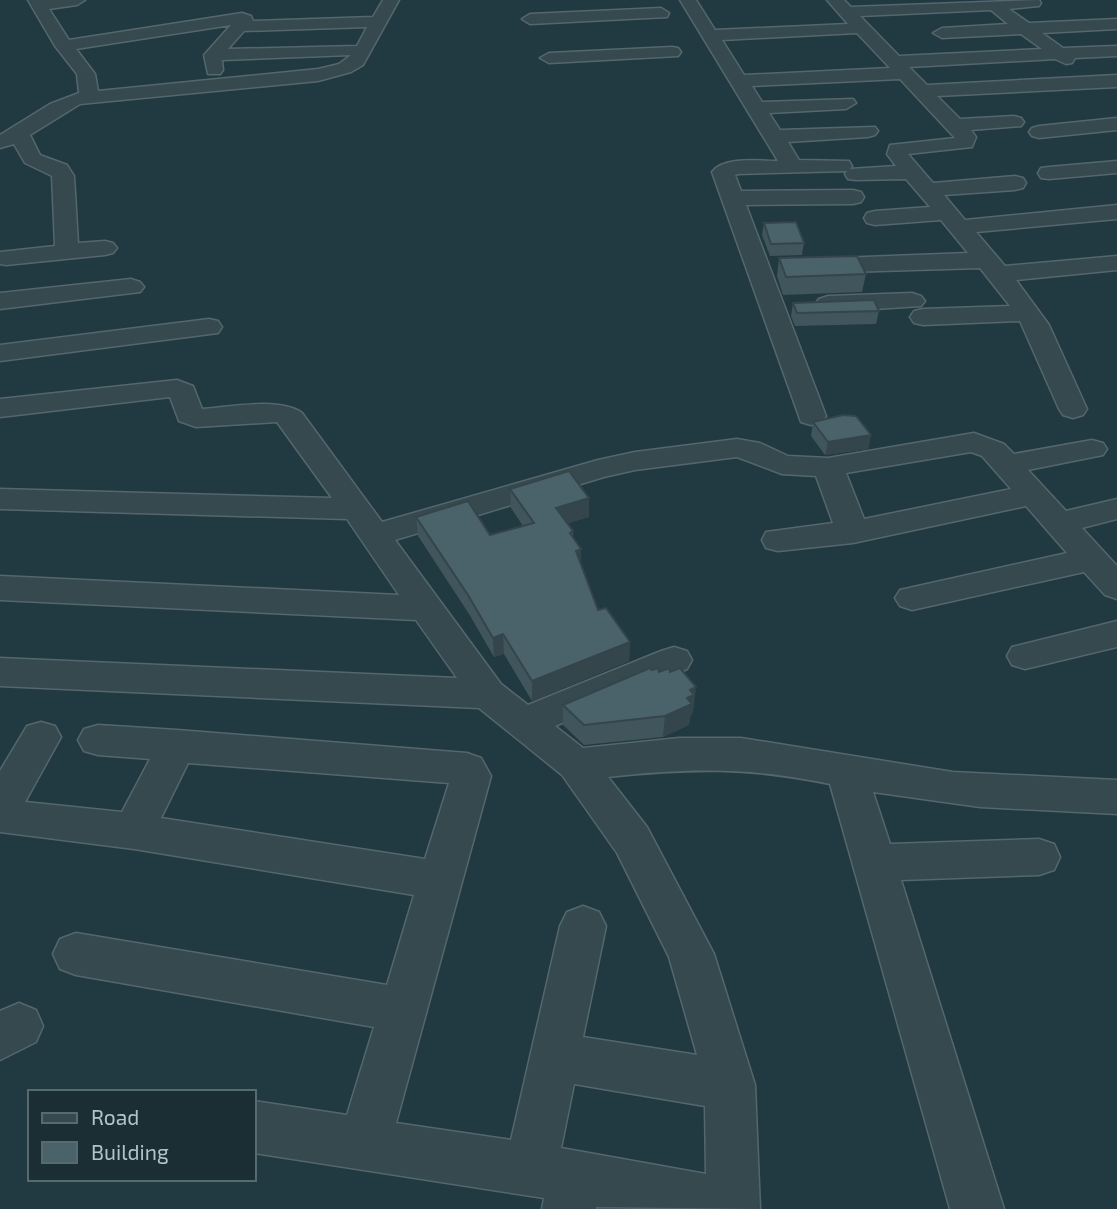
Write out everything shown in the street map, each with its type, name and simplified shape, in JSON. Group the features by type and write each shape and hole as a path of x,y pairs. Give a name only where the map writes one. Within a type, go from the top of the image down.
{"street":[{"path":"38,3 77,0"},
{"path":"67,252 63,176 59,170 33,159 9,138 60,105 89,97 318,75 345,68 357,61 391,0"},
{"path":"521,0 552,64 672,52"},
{"path":"38,3 58,24 64,46 82,67 89,81 89,97"},
{"path":"835,7 1024,3"},
{"path":"1024,3 998,9 1117,97"},
{"path":"835,7 862,28 966,136 965,143 897,149 897,153 994,267 1028,313 1036,325 1073,409"},
{"path":"698,9 710,35 793,167"},
{"path":"530,19 661,13"},
{"path":"64,46 233,19 245,20 214,63 363,50"},
{"path":"242,26 379,22"},
{"path":"942,33 1117,24"},
{"path":"710,35 862,28"},
{"path":"739,81 894,62 1117,51"},
{"path":"857,52 894,62"},
{"path":"724,58 751,57"},
{"path":"82,67 106,63"},
{"path":"923,91 1117,81"},
{"path":"756,108 846,103"},
{"path":"955,125 1014,122"},
{"path":"1039,132 1117,124"},
{"path":"774,136 868,131"},
{"path":"811,416 723,172 727,169 793,167 850,179"},
{"path":"1049,173 1117,167"},
{"path":"732,198 913,172"},
{"path":"928,190 1015,183"},
{"path":"875,218 954,220 1117,212"},
{"path":"6,258 105,248"},
{"path":"30,298 33,256"},
{"path":"757,267 994,267 1117,263"},
{"path":"0,301 131,287"},
{"path":"771,306 1028,313"},
{"path":"0,353 209,327"},
{"path":"0,408 177,388 183,392 189,415 195,418 285,414 292,419 488,694 576,764 632,840 691,954 730,1085 733,1208 557,1185 364,1144 256,1127"},
{"path":"0,499 365,522 552,482 635,461 737,448 749,449 782,465 828,467 963,442 984,444 1117,587"},
{"path":"1006,465 1092,449"},
{"path":"828,467 853,532"},
{"path":"778,540 853,532 1033,495"},
{"path":"1059,523 1117,509"},
{"path":"912,598 1092,559"},
{"path":"0,588 425,608"},
{"path":"1025,656 1117,634"},
{"path":"526,722 674,660"},
{"path":"0,671 488,694"},
{"path":"41,737 1,806 1,813 7,817 134,831 442,881"},
{"path":"98,740 467,769 471,776 364,1144"},
{"path":"134,831 177,746"},
{"path":"576,764 716,752 973,790 1117,797"},
{"path":"847,772 977,1209"},
{"path":"875,863 1039,857"},
{"path":"557,1185 555,1057 583,926"},
{"path":"76,954 405,1010"},
{"path":"555,1057 730,1085"}],"building":[{"path":"796,222 804,243 771,244 764,223"},
{"path":"857,256 866,274 786,277 779,258"},
{"path":"874,300 879,311 797,313 793,303"},
{"path":"843,415 856,416 871,435 828,442 813,422"},
{"path":"569,471 589,498 556,508 573,531 570,533 581,549 576,551 598,610 606,608 630,642 532,681 503,634 493,638 416,517 468,501 490,535 534,523 510,489"},
{"path":"650,668 658,668 659,672 669,668 670,672 680,668 696,687 690,690 694,695 687,698 692,704 665,716 584,725 563,705"}]}
